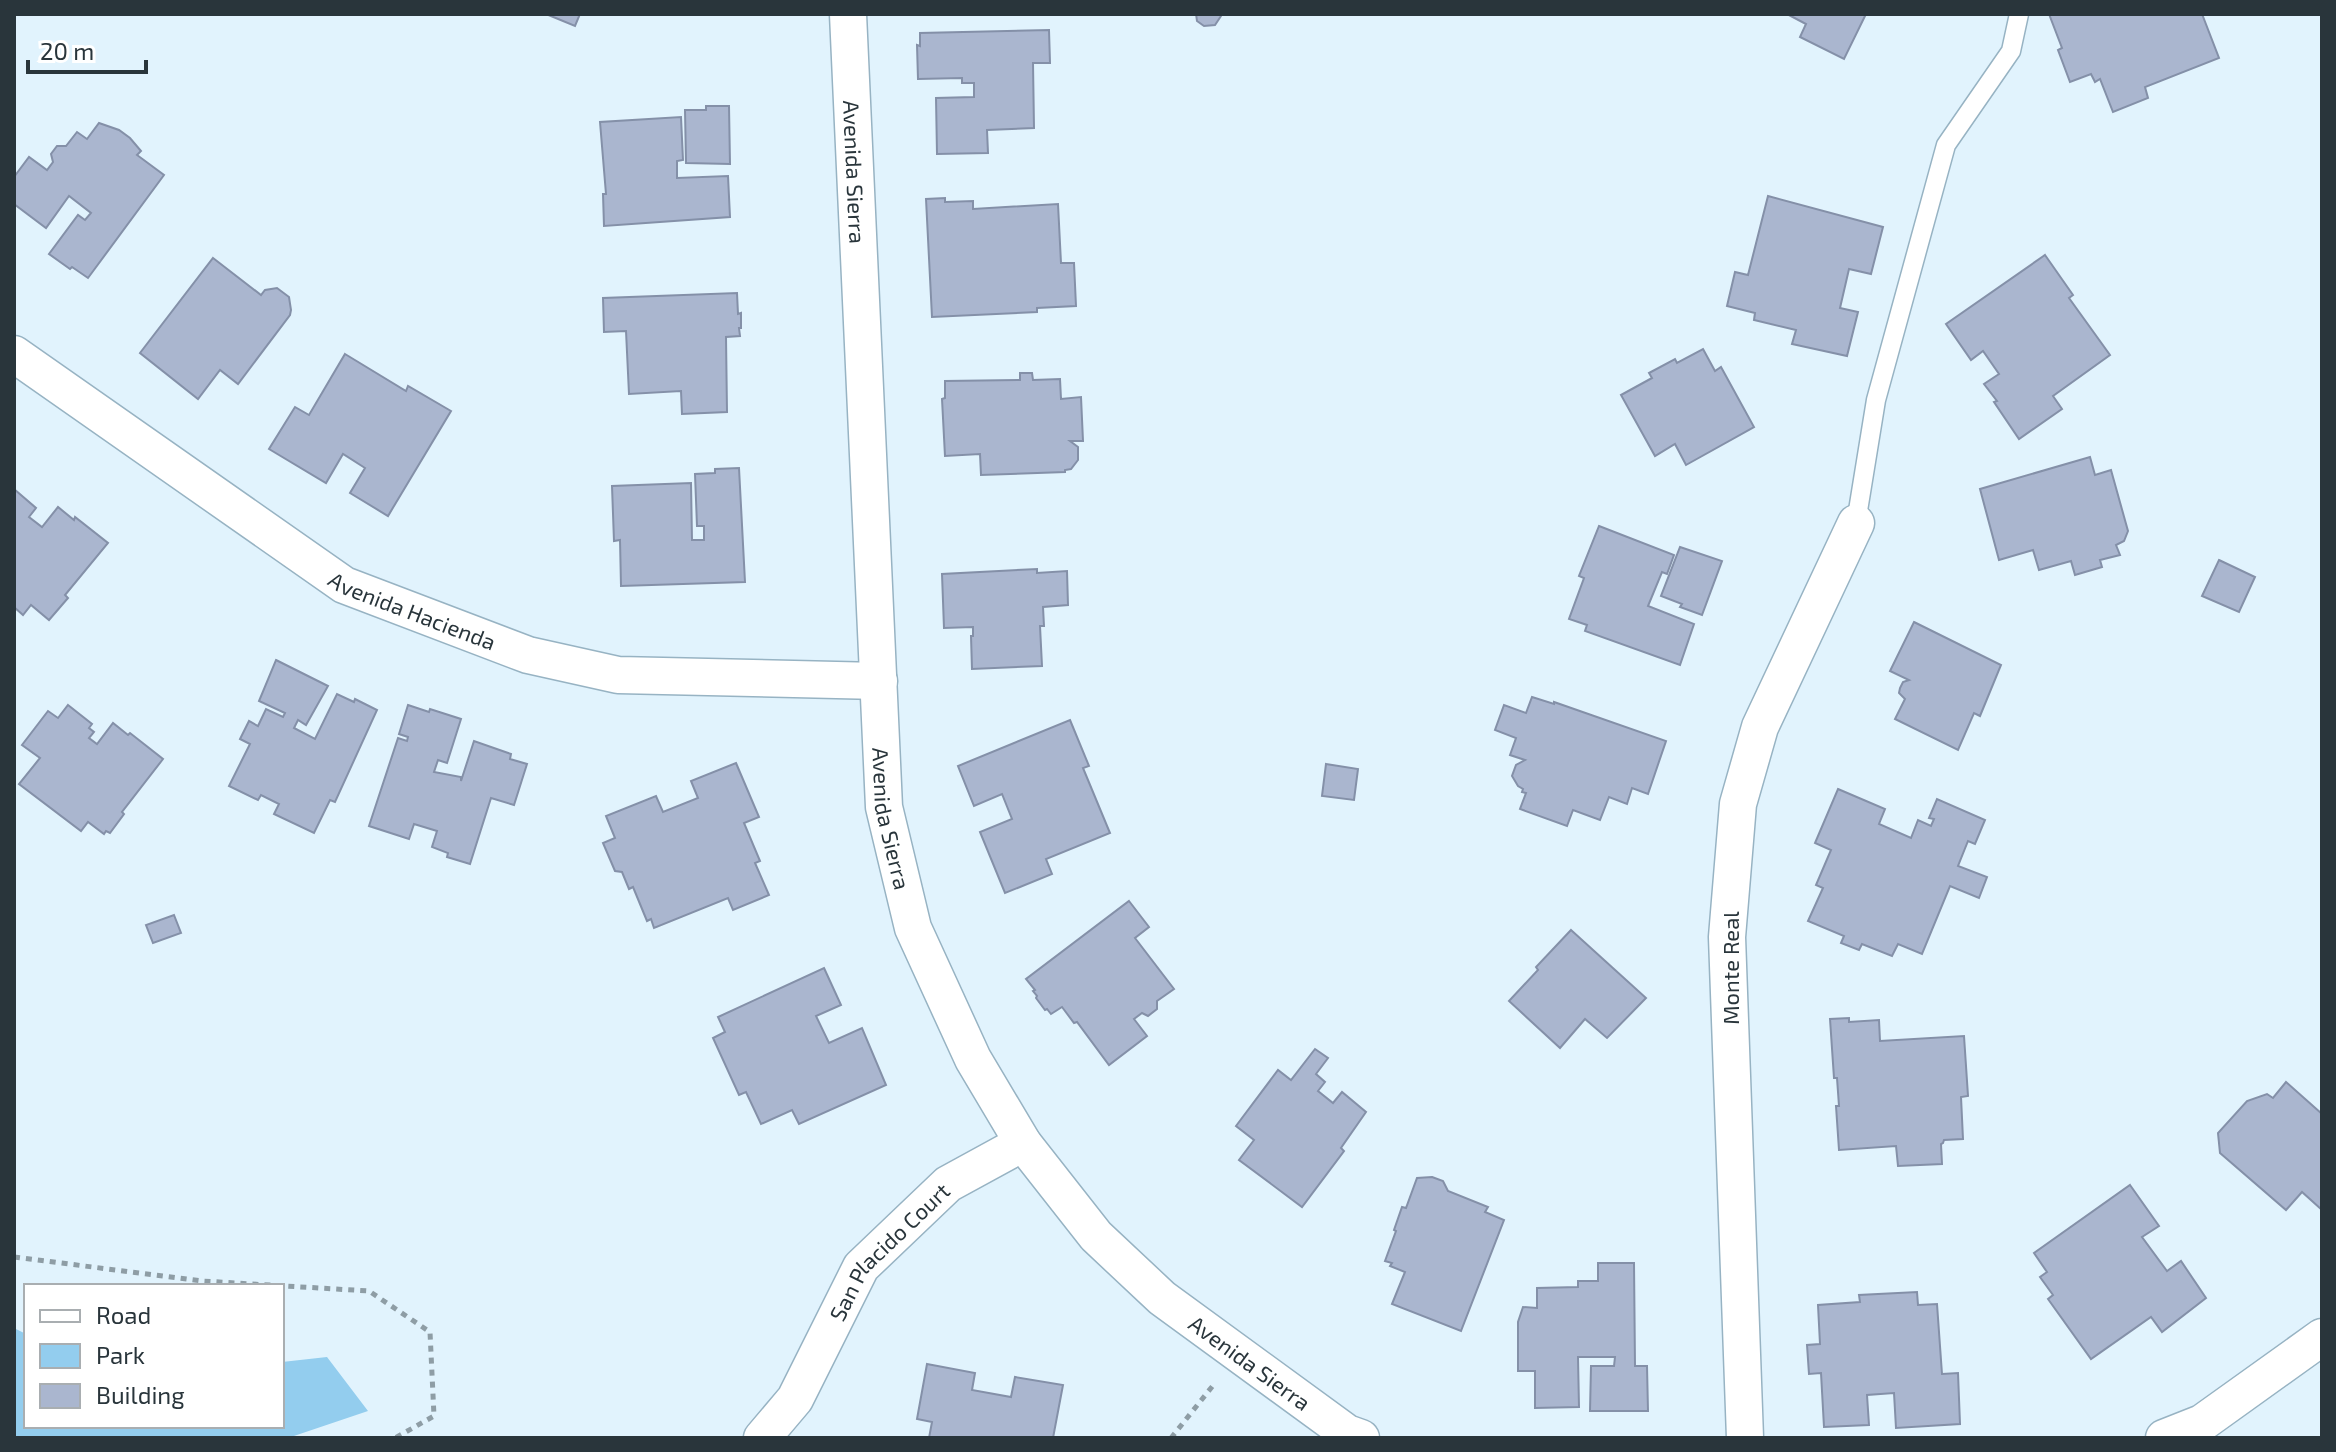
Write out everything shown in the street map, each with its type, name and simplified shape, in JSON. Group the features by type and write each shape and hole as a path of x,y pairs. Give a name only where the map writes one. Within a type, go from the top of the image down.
{"street":[{"name":"Avenida Sierra","path":"848,14 884,807 913,928 973,1059 1023,1143 1096,1236 1162,1298 1347,1433 1361,1438"},
{"name":"Avenida Hacienda","path":"14,354 344,585 528,655 618,675 879,681"},
{"name":"Monte Real","path":"1745,1438 1727,937 1738,804 1760,727 1856,523"},
{"name":"San Placido Court","path":"762,1438 795,1399 861,1267 948,1184 1023,1143"},
{"path":"2164,1438 2206,1430 2322,1337"}],"lane":[{"path":"1856,523 1876,400 1946,145 2011,51 2019,14"}],"path":[{"path":"14,1257 202,1281 252,1284"},
{"path":"284,1286 369,1291 430,1332 434,1416 395,1438"},
{"path":"1171,1438 1238,1354"}],"green space":[{"path":"14,1328 24,1333 24,1428 284,1428 284,1362 327,1357 368,1411 288,1438 14,1438"}],"building":[{"path":"546,14 580,14 575,26"},
{"path":"1196,14 1221,16 1215,25 1204,26 1197,21"},
{"path":"1787,14 1866,14 1844,59 1800,37 1806,24"},
{"path":"2049,14 2202,14 2219,58 2145,87 2148,98 2113,112 2100,79 2095,82 2091,74 2070,82"},
{"path":"1049,30 1050,63 1033,63 1034,128 987,130 988,153 937,154 936,98 974,97 974,83 962,83 962,78 918,79 917,45 920,46 920,33"},
{"path":"706,106 729,106 730,164 686,163 685,110 706,110"},
{"path":"681,117 683,160 677,161 677,178 728,176 730,217 604,226 603,194 606,194 600,122"},
{"path":"99,123 119,130 130,138 141,151 137,155 164,175 88,278 49,254 78,215 85,220 91,213 69,196 46,228 14,204 14,177 29,157 47,170 53,162 51,154 57,146 66,146 77,132 87,139"},
{"path":"1768,196 1883,227 1871,274 1849,269 1840,308 1858,312 1847,356 1792,344 1796,330 1754,320 1755,313 1727,306 1735,272 1748,275"},
{"path":"945,198 945,202 973,201 973,209 1058,204 1061,263 1074,263 1076,306 1037,308 1037,312 932,317 926,199"},
{"path":"2045,255 2073,295 2069,298 2110,355 2053,396 2062,409 2019,439 1984,384 1999,374 1983,351 1971,360 1946,324"},
{"path":"213,258 261,295 265,290 277,288 289,297 291,310 238,384 220,370 198,399 140,353"},
{"path":"737,293 738,314 741,313 740,336 726,337 727,412 682,414 681,391 629,394 626,331 604,332 603,298"},
{"path":"1703,349 1715,371 1721,367 1754,427 1686,465 1675,444 1655,456 1621,395 1652,378 1649,373"},
{"path":"345,354 406,391 408,386 451,411 388,516 350,493 365,468 343,454 326,483 269,449 295,407 309,415"},
{"path":"1020,373 1032,373 1033,380 1060,379 1061,399 1081,397 1083,441 1070,441 1078,447 1078,460 1071,469 1065,472 981,475 980,454 945,456 942,399 945,398 945,381 1020,380"},
{"path":"2090,457 2095,475 2111,470 2128,531 2124,541 2116,545 2120,555 2100,560 2102,567 2075,575 2071,561 2039,570 2033,550 1999,560 1980,489"},
{"path":"739,468 745,582 621,586 620,540 614,541 612,486 691,483 692,540 704,540 704,526 697,526 695,474"},
{"path":"14,489 36,508 29,517 42,527 58,507 108,543 65,595 68,598 49,620 31,605 23,615 14,607"},
{"path":"1599,526 1674,555 1667,574 1662,572 1648,606 1694,624 1680,665 1585,631 1587,625 1569,619 1584,578 1579,576"},
{"path":"1680,547 1722,561 1702,615 1661,596"},
{"path":"2219,560 2255,577 2239,612 2202,596"},
{"path":"1037,569 1037,573 1067,571 1068,605 1043,607 1044,626 1040,626 1042,666 972,669 973,627 944,628 942,574"},
{"path":"1914,622 2001,665 1980,716 1974,713 1958,750 1895,719 1905,699 1899,693 1900,688 1903,682 1909,680 1890,671"},
{"path":"276,660 328,686 306,725 298,720 294,728 315,739 337,694 377,710 335,802 330,800 314,833 274,814 279,804 261,795 258,800 229,786 250,744 240,739 249,721 258,726 266,709 283,717 285,713 259,701"},
{"path":"1532,697 1666,741 1648,794 1632,788 1627,804 1609,797 1600,820 1573,810 1567,826 1520,809 1526,793 1522,792 1523,789 1512,776 1516,765 1525,760 1510,755 1516,738 1495,730 1504,705 1526,713"},
{"path":"68,705 92,724 89,728 94,732 89,738 97,744 113,723 163,759 122,812 124,814 110,833 106,831 104,834 88,822 81,831 19,784 40,758 22,745 48,711 58,718"},
{"path":"408,705 461,719 447,763 438,760 434,772 461,777 461,781 474,741 511,754 510,759 527,764 514,805 491,798 470,864 447,857 448,853 432,847 437,831 414,824 409,839 369,826 398,738 407,741 408,737 399,734"},
{"path":"1070,720 1089,766 1083,768 1110,833 1046,859 1052,874 1005,893 980,832 1012,819 1002,794 974,806 958,766"},
{"path":"736,763 759,817 744,823 760,861 755,863 769,895 733,910 728,898 654,928 651,919 647,921 633,887 629,889 622,872 615,871 603,843 615,838 606,816 656,796 663,812 698,798 691,781"},
{"path":"1326,764 1358,769 1354,800 1322,796"},
{"path":"1838,789 1885,809 1879,824 1911,838 1918,820 1931,826 1934,819 1929,818 1937,799 1985,820 1975,844 1968,841 1958,866 1987,877 1979,898 1950,886 1922,954 1898,944 1892,956 1862,944 1859,950 1841,943 1844,936 1808,921 1823,888 1816,885 1831,850 1815,843"},
{"path":"1129,901 1149,927 1135,938 1174,989 1157,1001 1157,1009 1148,1016 1142,1013 1134,1019 1147,1036 1109,1065 1062,1007 1051,1014 1045,1010 1026,979"},
{"path":"174,915 181,933 153,943 146,925"},
{"path":"1571,930 1646,998 1607,1038 1585,1019 1560,1048 1509,1001"},
{"path":"824,968 841,1005 816,1016 829,1043 862,1028 886,1085 799,1124 792,1110 761,1124 746,1092 739,1095 713,1038 725,1032 718,1017"},
{"path":"1849,1018 1849,1022 1879,1020 1880,1041 1964,1036 1968,1096 1961,1097 1963,1139 1944,1140 1941,1144 1942,1164 1898,1166 1896,1146 1839,1150 1836,1106 1839,1106 1830,1019"},
{"path":"1315,1049 1328,1058 1316,1074 1325,1082 1318,1091 1333,1103 1342,1092 1366,1112 1341,1148 1344,1151 1302,1207 1239,1160 1254,1140 1236,1126 1278,1070 1291,1080"},
{"path":"2286,1082 2322,1114 2322,1210 2302,1192 2286,1210 2220,1153 2218,1133 2247,1101 2267,1094 2273,1098"},
{"path":"1432,1177 1443,1181 1448,1191 1488,1207 1485,1212 1504,1220 1461,1331 1392,1304 1405,1272 1385,1261 1394,1230 1417,1178"},
{"path":"2130,1185 2159,1226 2142,1237 2167,1271 2181,1261 2206,1298 2162,1332 2151,1317 2091,1359 2048,1299 2053,1295 2040,1277 2047,1272 2034,1253"},
{"path":"1598,1263 1634,1263 1635,1366 1647,1366 1648,1411 1590,1411 1591,1366 1614,1366 1615,1357 1578,1357 1579,1407 1535,1408 1535,1371 1518,1371 1518,1322 1523,1307 1537,1308 1537,1288 1578,1287 1578,1281 1598,1281"},
{"path":"1917,1292 1918,1305 1937,1304 1942,1374 1958,1373 1960,1424 1896,1428 1894,1393 1867,1395 1869,1425 1824,1427 1821,1373 1809,1374 1807,1345 1820,1344 1818,1305 1860,1302 1859,1295"},
{"path":"927,1364 975,1373 972,1390 1011,1397 1015,1377 1063,1385 1053,1438 929,1438 932,1422 917,1419"}]}
